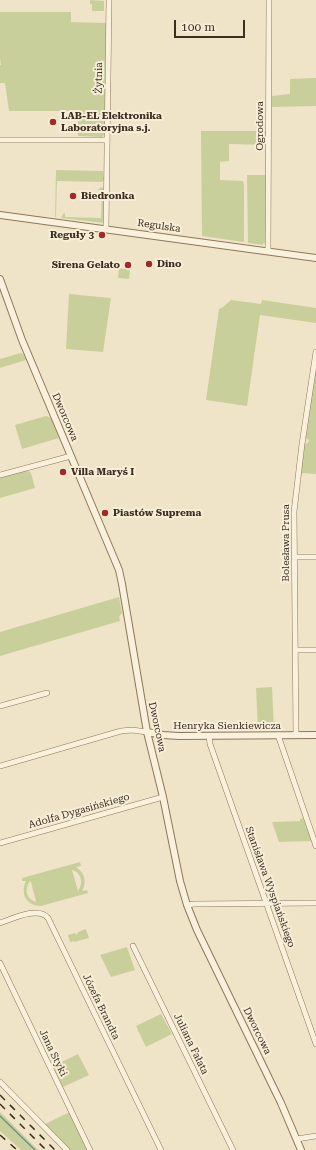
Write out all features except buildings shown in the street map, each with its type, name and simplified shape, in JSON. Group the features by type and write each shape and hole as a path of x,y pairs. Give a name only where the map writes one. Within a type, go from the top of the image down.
{"street":[{"name":"Żytnia","path":"106,228 109,0"},
{"name":"Ogrodowa","path":"268,251 269,0"},
{"path":"0,140 107,140"},
{"name":"Regulska","path":"0,215 106,228 316,258"},
{"name":"Dworcowa","path":"0,279 10,303 19,334 121,576 147,732 163,797 179,879 187,905 197,930 301,1150"},
{"name":"Bolesława Prusa","path":"296,735 294,506 316,352"},
{"path":"0,475 71,456"},
{"path":"294,557 316,557"},
{"path":"295,650 316,650"},
{"path":"0,706 47,693"},
{"name":"Henryka Sienkiewicza","path":"0,766 121,731 132,730 169,736 316,735"},
{"path":"278,735 316,846"},
{"name":"Stanisława Wyspiańskiego","path":"209,736 210,744 316,1044"},
{"name":"Adolfa Dygasińskiego","path":"0,843 163,797"},
{"path":"187,905 316,903"},
{"name":"Józefa Brandta","path":"0,923 34,913 42,913 48,918 161,1150"},
{"name":"Juliana Fałata","path":"133,946 233,1150"},
{"name":"Jana Styki","path":"0,963 90,1150"},
{"path":"0,1082 67,1150"},
{"path":"297,1139 316,1136"}],"green space":[{"path":"90,0 104,1 104,11 92,11 92,4 90,4"},
{"path":"0,12 71,12 71,22 106,23 105,134 102,137 78,136 78,111 9,111 5,83 0,83"},
{"path":"316,78 316,106 272,107 272,96 290,94 290,79"},
{"path":"201,131 267,131 267,145 229,144 229,161 220,162 220,180 243,181 243,242 202,236"},
{"path":"56,170 103,171 104,180 102,182 57,181 55,217"},
{"path":"247,175 266,175 266,244 263,243 263,245 248,243"},
{"path":"102,187 105,191 104,223 61,218 65,213 65,217 101,218 102,190 98,190"},
{"path":"119,268 130,270 129,279 118,278"},
{"path":"69,294 111,298 103,352 66,349"},
{"path":"231,300 261,304 262,300 316,308 316,323 260,315 247,406 206,400 219,309"},
{"path":"21,353 26,360 0,368 0,359"},
{"path":"316,365 316,474 302,473 300,480 304,444 308,443 309,440 305,438"},
{"path":"46,416 51,418 59,438 22,449 15,425"},
{"path":"27,470 31,473 35,488 0,498 0,477"},
{"path":"119,597 122,613 119,617 120,621 0,656 0,632"},
{"path":"272,687 274,730 258,731 256,688"},
{"path":"303,818 312,841 279,842 272,822 300,821 300,819"},
{"path":"80,862 81,866 76,867 83,875 85,881 82,891 87,890 88,893 41,906 31,904 24,894 24,886 26,881 22,881 22,878","holes":["72,870 78,873 81,878 81,885 78,891","30,881 31,882 36,902 30,899 27,893 27,887"]},
{"path":"86,929 89,938 70,942 68,935 75,933 77,935 78,932"},
{"path":"127,947 135,970 111,977 100,955"},
{"path":"161,1014 172,1034 146,1047 136,1026"},
{"path":"78,1054 89,1075 63,1087 53,1066"},
{"path":"0,1112 38,1150 21,1150 0,1131"},
{"path":"70,1112 88,1150 69,1150 45,1124"}],"waterway":[{"path":"0,1116 35,1150"}],"railway":[{"path":"0,1095 55,1150"},
{"path":"0,1104 46,1150"},
{"path":"0,1135 17,1150"}],"place":[{"name":"LAB-EL Elektronika Laboratoryjna s.j.","path":"53,122"},
{"name":"Biedronka","path":"73,196"},
{"name":"Reguły 3","path":"102,235"},
{"name":"Dino","path":"149,264"},
{"name":"Sirena Gelato","path":"128,265"},
{"name":"Villa Maryś I","path":"63,472"},
{"name":"Piastów Suprema","path":"105,513"}]}
